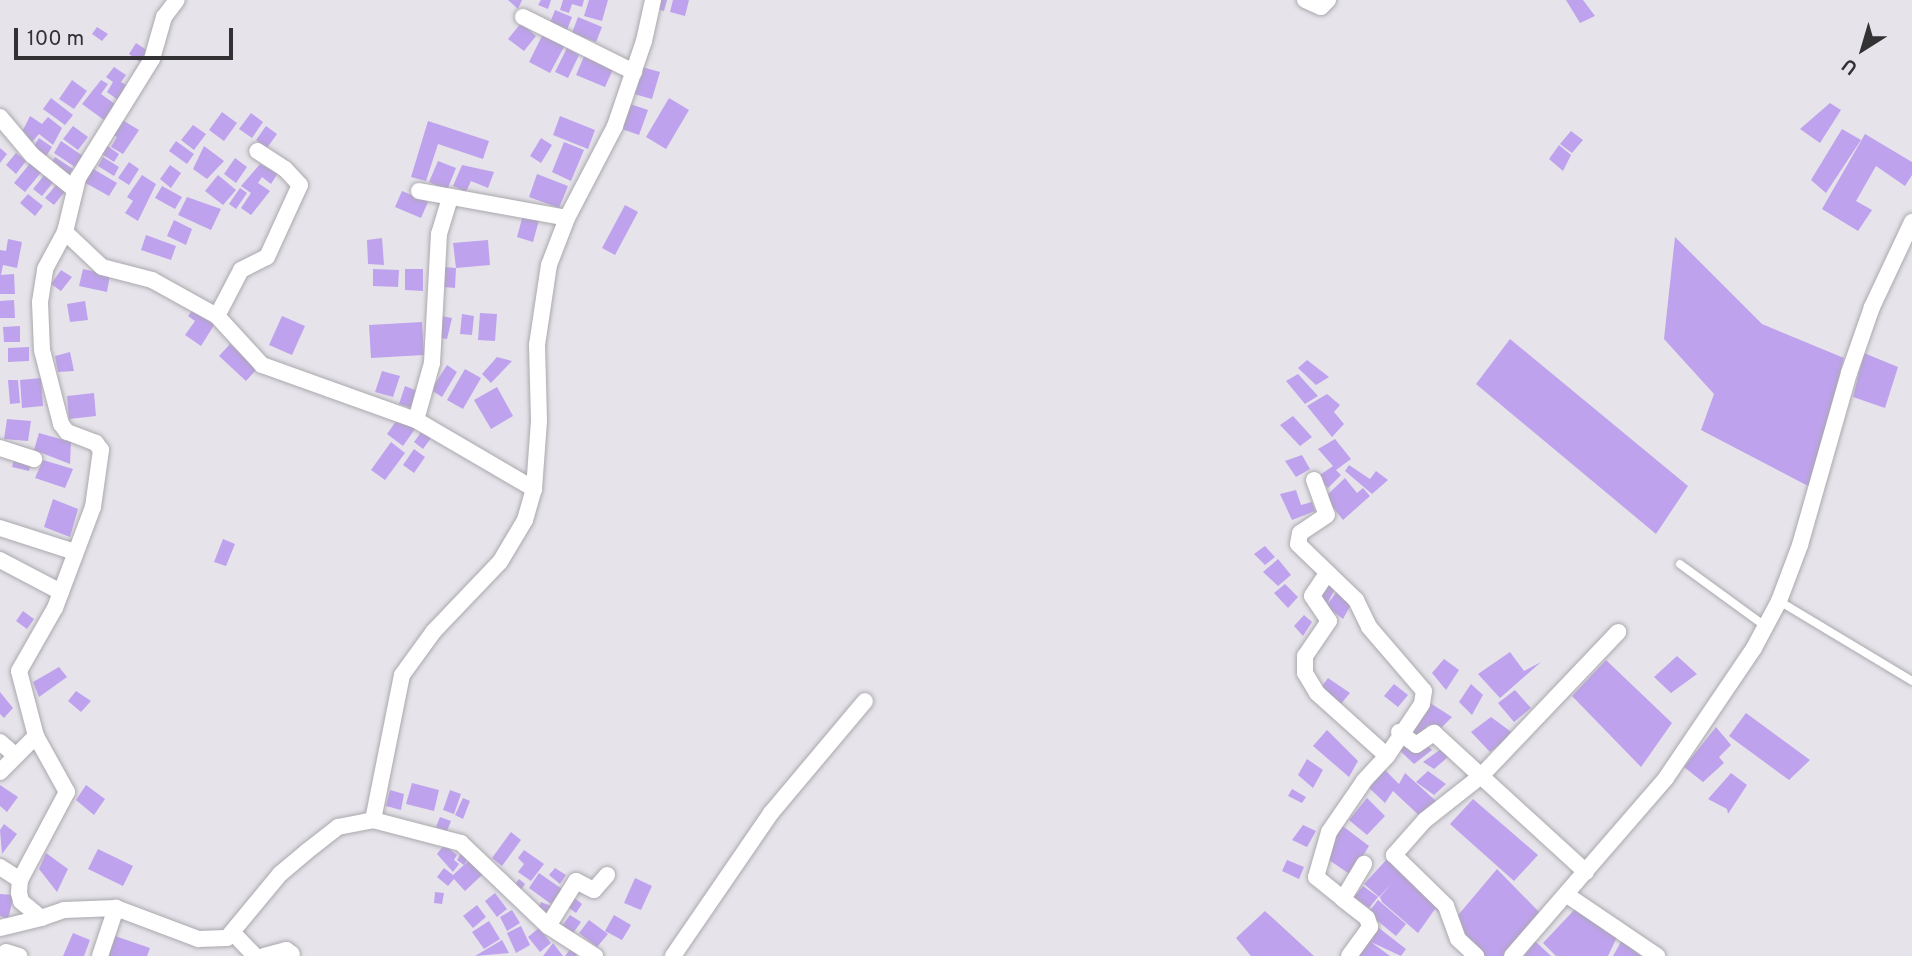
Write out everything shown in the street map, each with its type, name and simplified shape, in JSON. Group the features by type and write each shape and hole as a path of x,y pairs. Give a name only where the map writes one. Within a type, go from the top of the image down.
{"street":[{"path":"41,918 21,901 20,880 67,792 36,736 19,671 61,592 93,507 100,450 96,443 64,429 42,350 40,302 46,270 65,232 74,190 152,59 164,18 177,0"},
{"path":"373,820 402,675 434,631 500,562 524,520 534,489 541,308 549,265 567,218 615,125 634,72 653,0"},
{"path":"1305,0 1321,7 1328,0"},
{"path":"523,17 634,72"},
{"path":"0,117 32,155 74,190"},
{"path":"217,316 241,270 267,257 300,185 270,156 257,151"},
{"path":"419,191 567,218"},
{"path":"416,420 432,363 439,234 450,197"},
{"path":"1511,956 1567,895 1666,778 1723,698 1779,601 1800,545 1849,373 1872,307 1912,222"},
{"path":"65,232 102,267 152,280 217,316 262,365 416,420 534,489"},
{"path":"0,448 34,459"},
{"path":"1314,480 1327,514 1297,540 1326,575 1356,600 1369,627 1423,686 1422,704 1399,733 1387,756 1340,811 1316,869 1317,879 1367,918 1370,927 1349,956"},
{"path":"0,528 75,552"},
{"path":"0,560 61,592"},
{"path":"1326,575 1312,596 1329,621 1305,656 1305,673 1317,693 1387,756"},
{"path":"1476,956 1458,939 1446,906 1394,855 1424,820 1480,776 1618,632"},
{"path":"673,956 771,813 865,701"},
{"path":"1399,733 1416,745 1434,733 1586,872"},
{"path":"0,772 36,736"},
{"path":"0,742 16,756"},
{"path":"0,928 64,910 116,908 198,939 216,941 234,934 280,874 338,827 373,820 461,843 548,926 595,956"},
{"path":"1343,899 1364,864"},
{"path":"0,867 20,880"},
{"path":"548,926 576,881 594,890 607,875"},
{"path":"1567,895 1657,956"},
{"path":"100,956 116,908"},
{"path":"234,934 255,956"},
{"path":"264,956 286,950 292,954"},
{"path":"4,956 6,952 19,956"}],"lane":[{"path":"1680,564 1765,626"},
{"path":"1779,601 1912,681"}],"building":[{"path":"508,0 522,0 518,9"},
{"path":"541,0 551,0 548,9 538,5"},
{"path":"563,0 584,0 582,7 572,4 569,13 560,10"},
{"path":"589,0 608,0 602,21 584,16"},
{"path":"660,0 667,0 664,11 657,9"},
{"path":"673,0 689,0 685,16 670,12"},
{"path":"1566,0 1583,0 1595,16 1580,23"},
{"path":"555,10 572,17 567,30 550,23"},
{"path":"578,17 602,27 596,42 572,33"},
{"path":"521,23 536,36 524,51 508,39"},
{"path":"97,27 108,34 102,41 92,34"},
{"path":"543,34 565,45 550,73 529,62"},
{"path":"136,43 148,51 140,62 129,54"},
{"path":"567,48 579,55 568,78 555,72"},
{"path":"585,54 614,67 605,87 576,75"},
{"path":"114,67 126,75 121,82 128,86 118,100 107,92 113,82 106,77"},
{"path":"642,67 660,72 652,99 634,94"},
{"path":"72,80 87,91 74,109 59,99"},
{"path":"101,80 108,84 101,94 115,104 104,120 82,104"},
{"path":"51,98 73,115 65,125 43,109"},
{"path":"669,98 689,110 666,149 646,137"},
{"path":"1830,103 1841,110 1820,143 1800,129"},
{"path":"630,104 648,110 639,135 622,129"},
{"path":"222,112 237,123 224,141 209,130"},
{"path":"251,113 263,122 252,138 239,129"},
{"path":"30,116 42,124 48,117 62,128 53,145 39,134 32,142 21,134"},
{"path":"560,116 595,130 588,149 553,135"},
{"path":"119,118 139,130 123,154 111,147 117,137 110,133"},
{"path":"428,121 489,141 483,159 438,144 426,181 411,177"},
{"path":"193,125 206,134 194,150 181,140"},
{"path":"73,126 88,137 78,150 63,139"},
{"path":"266,126 277,134 267,148 256,140"},
{"path":"1842,129 1861,140 1826,193 1811,180"},
{"path":"1571,131 1583,140 1572,153 1560,144"},
{"path":"1865,134 1912,162 1912,175 1905,186 1876,166 1856,201 1872,210 1858,231 1822,209"},
{"path":"39,138 52,147 45,158 32,149"},
{"path":"541,138 552,145 541,163 530,156"},
{"path":"61,141 83,156 75,167 54,153"},
{"path":"176,141 194,154 187,164 169,151"},
{"path":"564,142 584,150 571,181 552,172"},
{"path":"103,143 119,154 114,162 97,151"},
{"path":"1559,145 1571,155 1563,171 1549,159"},
{"path":"204,146 224,161 207,179 193,169"},
{"path":"0,148 7,154 0,163"},
{"path":"16,153 26,161 16,174 6,165"},
{"path":"55,157 73,169 67,178 49,166"},
{"path":"103,157 119,167 114,176 98,166"},
{"path":"235,158 247,167 236,183 224,174"},
{"path":"32,161 43,170 25,192 14,183"},
{"path":"438,161 456,168 447,190 429,182"},
{"path":"129,162 139,169 129,185 118,178"},
{"path":"260,164 278,173 271,184 262,177 258,183 270,191 251,215 241,208 251,193 241,186"},
{"path":"170,165 181,173 171,188 160,179"},
{"path":"462,165 494,172 488,188 471,181 466,192 453,186"},
{"path":"90,167 117,183 109,196 82,181"},
{"path":"46,173 55,180 42,196 33,189"},
{"path":"537,174 568,186 559,208 529,197"},
{"path":"142,175 156,184 138,221 125,213 133,201 127,197"},
{"path":"218,175 236,190 223,205 205,191"},
{"path":"57,184 66,190 54,205 45,198"},
{"path":"162,186 182,197 175,209 155,198"},
{"path":"240,188 247,193 236,209 229,204"},
{"path":"402,191 428,202 421,218 395,207"},
{"path":"28,194 43,206 35,216 20,203"},
{"path":"187,197 221,209 211,230 178,215"},
{"path":"625,205 638,212 615,255 602,248"},
{"path":"523,215 539,220 533,242 517,237"},
{"path":"174,220 192,229 186,245 167,236"},
{"path":"146,235 176,246 171,260 141,250"},
{"path":"1675,237 1762,324 1844,358 1810,487 1701,430 1714,394 1664,339"},
{"path":"382,238 384,265 368,264 367,240"},
{"path":"8,239 22,242 17,268 3,265 1,275 14,274 15,294 0,294 0,250 6,251"},
{"path":"488,240 490,265 456,268 453,243"},
{"path":"443,267 456,268 455,288 443,287"},
{"path":"83,269 110,275 107,292 79,286"},
{"path":"373,269 399,270 398,287 373,286"},
{"path":"405,269 423,269 423,291 405,290"},
{"path":"61,270 72,277 61,291 51,284"},
{"path":"14,300 15,318 0,318 0,301"},
{"path":"85,301 88,320 70,322 67,304"},
{"path":"195,307 216,322 201,346 185,335 195,321 188,316"},
{"path":"480,313 497,314 495,341 478,340"},
{"path":"462,314 474,316 472,335 460,334"},
{"path":"282,316 305,326 292,355 269,345"},
{"path":"441,316 452,318 447,339 436,337"},
{"path":"422,322 424,355 371,358 369,325"},
{"path":"20,326 20,342 4,342 3,327"},
{"path":"1510,339 1688,486 1656,534 1476,384"},
{"path":"230,344 257,369 246,381 219,356"},
{"path":"29,347 29,361 8,362 8,348"},
{"path":"70,352 74,371 58,372 55,356"},
{"path":"1864,353 1898,367 1885,408 1853,397"},
{"path":"497,357 512,361 491,383 482,374"},
{"path":"1307,360 1329,377 1316,385 1298,368"},
{"path":"447,365 457,372 442,397 431,390"},
{"path":"465,369 481,378 463,409 447,400"},
{"path":"382,371 400,376 393,397 375,392"},
{"path":"1298,374 1318,396 1305,404 1286,381"},
{"path":"41,378 43,406 22,408 20,380"},
{"path":"8,380 18,380 20,403 10,404"},
{"path":"405,386 420,392 415,409 399,404"},
{"path":"497,387 513,416 491,429 474,400"},
{"path":"94,393 96,416 69,419 67,396"},
{"path":"1327,394 1340,405 1334,412 1344,424 1332,437 1307,406"},
{"path":"1293,416 1312,437 1300,446 1280,425"},
{"path":"399,417 415,429 403,446 387,434"},
{"path":"7,419 31,421 28,441 4,439"},
{"path":"422,431 431,438 423,449 414,442"},
{"path":"39,433 71,442 70,464 34,450"},
{"path":"1335,439 1351,459 1336,470 1341,475 1328,488 1317,477 1333,466 1318,449"},
{"path":"391,442 405,453 385,480 371,470"},
{"path":"414,449 425,457 414,473 403,465"},
{"path":"1302,455 1310,469 1296,477 1285,461"},
{"path":"15,456 32,462 29,471 12,467"},
{"path":"43,460 73,469 65,488 35,478"},
{"path":"1349,465 1370,479 1376,471 1388,480 1372,494 1345,471"},
{"path":"1345,478 1357,493 1363,488 1370,496 1343,520 1325,497"},
{"path":"1296,490 1301,505 1312,502 1315,511 1292,520 1280,494"},
{"path":"53,499 78,509 70,537 44,527"},
{"path":"223,539 235,544 226,566 214,562"},
{"path":"1265,546 1275,557 1265,565 1254,554"},
{"path":"1278,559 1291,575 1278,586 1263,572"},
{"path":"1326,579 1336,587 1326,606 1318,599"},
{"path":"1285,584 1298,597 1288,608 1274,593"},
{"path":"1338,590 1353,601 1343,619 1326,606"},
{"path":"23,611 34,619 27,629 16,621"},
{"path":"1304,615 1312,622 1303,636 1294,626"},
{"path":"1510,652 1524,671 1541,662 1500,698 1478,674"},
{"path":"1677,656 1697,674 1671,693 1654,677"},
{"path":"1444,659 1459,670 1446,690 1432,673"},
{"path":"1606,660 1672,723 1641,767 1572,696"},
{"path":"59,667 67,677 39,697 33,682"},
{"path":"1328,678 1350,693 1340,705 1320,689"},
{"path":"1394,684 1408,695 1398,707 1384,696"},
{"path":"1471,684 1483,695 1472,715 1459,702"},
{"path":"1515,690 1531,708 1514,722 1498,703"},
{"path":"76,691 91,701 81,712 68,701"},
{"path":"0,692 13,708 4,718 0,714"},
{"path":"1427,701 1452,717 1438,731 1428,725 1414,739 1404,733"},
{"path":"1746,713 1810,760 1789,780 1729,736"},
{"path":"1491,717 1514,734 1490,752 1471,732"},
{"path":"1716,727 1731,745 1719,757 1724,763 1703,782 1684,767"},
{"path":"1327,730 1358,761 1349,777 1313,746"},
{"path":"1400,739 1425,743 1432,750 1414,764 1397,748"},
{"path":"1441,749 1448,757 1434,769 1423,762"},
{"path":"1307,759 1323,770 1313,788 1298,775"},
{"path":"1384,769 1399,784 1405,773 1437,802 1424,820 1393,791 1385,803 1366,785"},
{"path":"1428,771 1446,784 1434,795 1416,782"},
{"path":"1731,773 1747,785 1728,814 1727,809 1708,799"},
{"path":"412,783 439,790 434,811 406,804"},
{"path":"0,785 18,797 7,812 0,806"},
{"path":"86,785 105,799 94,815 76,800"},
{"path":"1292,789 1306,797 1302,803 1288,796"},
{"path":"390,790 404,794 401,810 386,806"},
{"path":"450,790 461,794 454,814 443,810"},
{"path":"463,798 470,801 463,819 455,815"},
{"path":"1367,798 1385,816 1367,835 1349,820"},
{"path":"1473,799 1538,855 1514,881 1450,824"},
{"path":"440,817 451,821 447,831 436,827"},
{"path":"4,824 17,834 2,854 0,830"},
{"path":"1340,824 1369,846 1351,875 1326,858"},
{"path":"1303,825 1316,831 1307,847 1292,840"},
{"path":"511,832 521,840 502,866 492,858"},
{"path":"444,845 457,855 454,860 459,864 453,872 437,854"},
{"path":"98,849 133,866 123,886 88,869"},
{"path":"463,850 470,855 464,865 457,860"},
{"path":"524,850 544,864 531,881 518,872 524,864 518,858"},
{"path":"46,853 68,869 57,892 39,869"},
{"path":"1389,857 1446,907 1440,913 1435,909 1418,933 1382,902 1380,897 1392,883 1379,897 1364,884"},
{"path":"470,859 483,874 465,891 454,879 448,886 437,877 444,868 453,875"},
{"path":"1287,860 1304,867 1299,879 1282,871"},
{"path":"555,868 566,875 560,884 549,875"},
{"path":"1497,869 1542,915 1503,956 1481,956 1466,944 1454,920"},
{"path":"539,873 562,889 551,904 529,888"},
{"path":"635,878 652,886 641,910 624,903"},
{"path":"519,879 525,884 521,890 514,886"},
{"path":"1363,886 1378,897 1369,908 1354,897"},
{"path":"435,892 444,893 442,904 434,903"},
{"path":"495,893 507,909 497,917 485,901"},
{"path":"0,894 14,895 8,919 0,916"},
{"path":"572,896 582,904 576,913 565,905"},
{"path":"1378,900 1406,924 1396,936 1368,913"},
{"path":"541,902 551,906 546,915 537,911"},
{"path":"477,905 486,917 473,928 463,916"},
{"path":"1576,908 1618,935 1608,956 1556,956 1543,943"},
{"path":"512,910 520,923 507,931 500,917"},
{"path":"1265,911 1314,956 1251,956 1236,938"},
{"path":"570,915 581,922 573,933 562,926"},
{"path":"614,915 631,925 622,940 605,931"},
{"path":"589,920 608,934 597,947 579,933"},
{"path":"489,921 500,939 484,949 472,932"},
{"path":"1375,925 1406,949 1401,956 1371,942 1390,956 1355,956"},
{"path":"521,926 530,945 516,953 507,933"},
{"path":"539,928 551,943 540,952 528,937"},
{"path":"73,933 90,940 84,956 63,956"},
{"path":"115,936 150,948 147,956 108,956"},
{"path":"502,940 509,953 475,956"},
{"path":"1622,940 1641,956 1613,956"},
{"path":"1535,941 1551,956 1524,956"},
{"path":"553,943 563,956 543,956"},
{"path":"571,948 578,953 576,956 565,956"}]}
